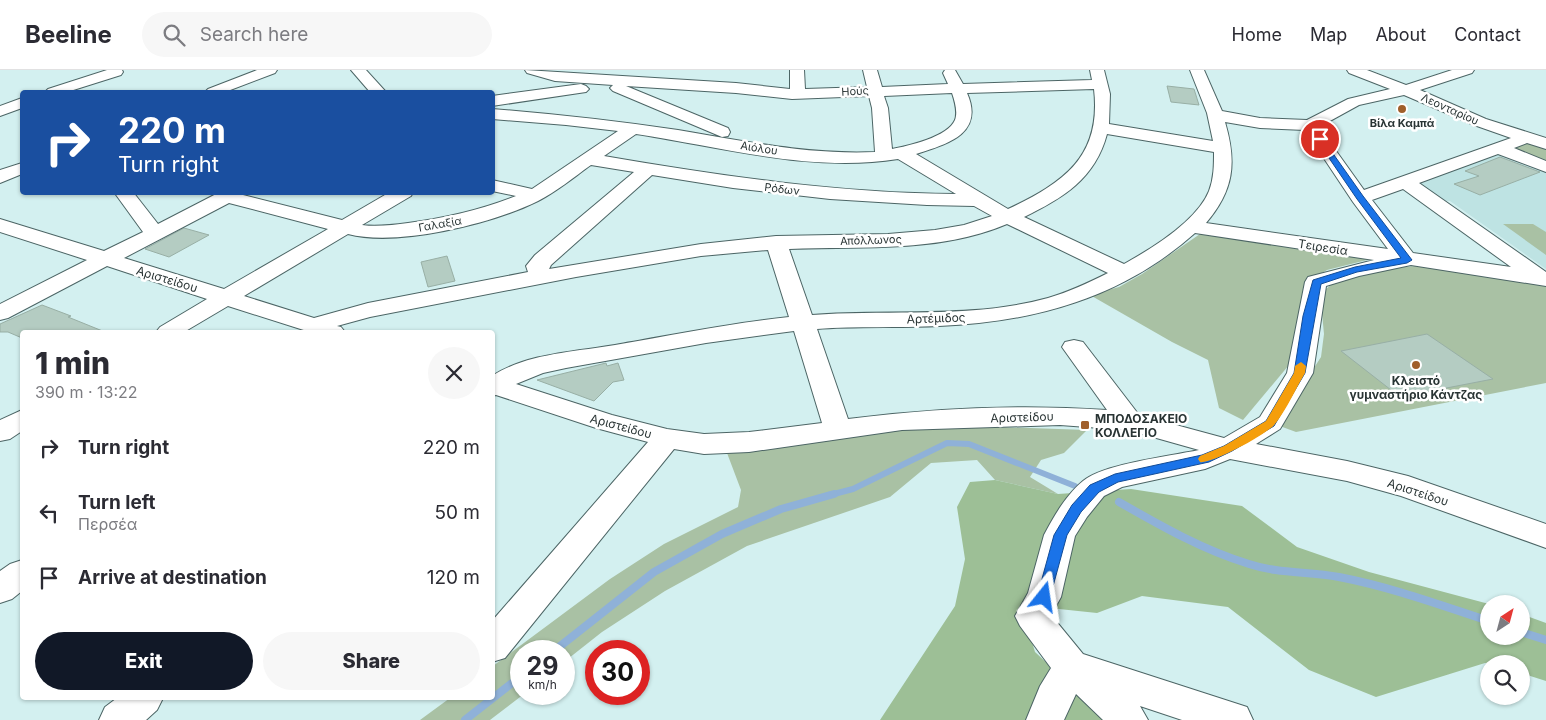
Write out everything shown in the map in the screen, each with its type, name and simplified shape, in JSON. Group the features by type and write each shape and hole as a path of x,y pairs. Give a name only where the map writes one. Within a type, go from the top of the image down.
{"street":[{"path":"218,90 270,70"},
{"path":"358,70 376,90"},
{"path":"532,70 554,77 610,83 755,148"},
{"path":"710,86 712,70"},
{"path":"796,70 798,94"},
{"path":"870,70 882,123 892,155 1007,217 1123,272"},
{"name":"Αιόλου","path":"495,114 563,119 823,157 892,155 937,142 961,125 964,111 960,93 948,70"},
{"name":"Αρτέμιδος","path":"495,386 522,372 543,366 715,333 802,322 983,316 1079,295 1172,243 1193,227 1205,214 1218,190 1223,171 1222,148 1206,85 1197,70"},
{"name":"Λεονταρίου","path":"1354,70 1406,90 1474,120 1546,144"},
{"path":"1215,115 1260,124 1310,125 1354,102 1406,90 1458,71"},
{"path":"61,90 116,72"},
{"name":"Ηούς","path":"610,83 710,86 798,94 957,88 1098,77"},
{"name":"Απόλλωνος","path":"325,330 345,315 540,276 684,253 776,242 925,237 983,227 1007,217 1066,184 1084,168 1094,149 1100,128 1102,102 1098,77"},
{"path":"495,101 610,83"},
{"path":"74,86 93,90"},
{"path":"0,111 20,104"},
{"path":"1129,720 1072,667 1032,616 1044,597 1060,535 1076,509 1094,488 1115,478 1205,459 1228,448 1270,423 1300,373 1308,316 1316,282 1355,270 1407,260 1360,198 1310,125"},
{"path":"1100,128 1222,148"},
{"name":"Γαλαξία","path":"232,195 344,228 364,232 381,232 440,225 497,211 535,195 632,129"},
{"path":"1360,198 1526,138"},
{"path":"1498,148 1546,167"},
{"name":"Ρόδων","path":"589,159 749,185 819,194 922,200 976,200"},
{"path":"0,177 20,169"},
{"path":"540,276 537,266 543,260 648,169"},
{"path":"1405,182 1544,279"},
{"path":"495,186 535,195"},
{"path":"125,195 154,234"},
{"path":"0,313 232,195"},
{"path":"171,330 399,195"},
{"name":"Αριστείδου","path":"0,225 325,330"},
{"name":"Tειρεσία","path":"1193,227 1544,279"},
{"path":"776,242 838,429"},
{"path":"1074,347 1129,421"},
{"name":"Αριστείδου","path":"495,388 606,422 667,438 712,445 902,421 1060,416 1129,421 1228,448 1347,471 1399,485 1546,536"},
{"path":"495,646 667,438"},
{"path":"0,589 20,574"},
{"path":"1045,720 1053,698 1072,667"},
{"path":"1072,667 1234,720"},
{"path":"118,720 142,700"}],"shaded area":[{"path":"1499,150 1546,169 1546,269 1450,201 1437,201 1411,182"}],"green space":[{"path":"1528,142 1546,148 1546,164 1509,149"},
{"path":"1503,224 1533,224 1546,232 1546,255"},
{"path":"1200,234 1371,259 1327,270 1312,279 1289,365 1243,420 1219,408 1208,360 1172,342 1090,295 1119,287 1142,274"},
{"path":"1415,266 1546,283 1546,383 1296,432 1277,425 1321,357 1324,334 1321,303 1326,289 1338,279 1375,270"},
{"path":"908,424 1087,430 1064,453 1041,460 1030,477 1058,494 995,480 977,460 931,463 890,497 747,546 665,591 592,640 585,640 585,645 575,653 575,640 528,640 610,579 664,544 738,507 741,490 727,453 736,448"},
{"path":"995,480 1058,494 1131,489 1242,506 1297,547 1369,572 1480,602 1480,645 1530,645 1530,617 1546,623 1546,681 1530,676 1530,655 1480,655 1480,665 1376,697 1309,670 1228,607 1142,596 1097,613 1021,605 1035,652 1108,720 880,720 955,606 965,559 957,507 970,482"},
{"path":"510,653 510,705 490,720 420,720 447,700 495,700 495,665"}],"building":[{"path":"1167,86 1194,89 1199,105 1171,102"},
{"path":"1500,157 1540,172 1480,195 1454,184 1479,176 1465,171"},
{"path":"184,228 209,235 169,257 145,249"},
{"path":"447,256 455,281 428,287 421,262"},
{"path":"42,305 100,330 20,330 20,337 8,332 0,332 0,324"},
{"name":"Κλειστό γυμναστήριο Κάντζας","path":"1427,334 1493,379 1400,397 1341,351"},
{"path":"606,363 607,366 618,363 624,380 613,382 594,401 537,380"}],"waterway":[{"path":"830,495 853,489 947,443 969,444 1075,486"},
{"path":"568,640 654,572 722,534 781,509 834,494"},
{"path":"1119,502 1199,545 1249,564 1358,581 1480,618"},
{"path":"1530,635 1546,640"},
{"path":"495,696 510,685"},
{"path":"465,720 490,700"}],"slow traffic":[{"path":"1204,459 1228,448 1270,423 1300,373 1301,366"}],"place":[{"name":"Βίλα Καμπά","path":"1402,109"},
{"name":"Κλειστό γυμναστήριο Κάντζας","path":"1416,365"},
{"name":"ΜΠΟΔΟΣΑΚΕΙΟ ΚΟΛΛΕΓΙΟ","path":"1085,425"}],"route":[{"path":"1044,597 1060,535 1076,509 1094,488 1115,478 1205,459 1228,448 1270,423 1300,373 1308,316 1316,282 1355,270 1407,260 1360,198 1320,139"}]}
